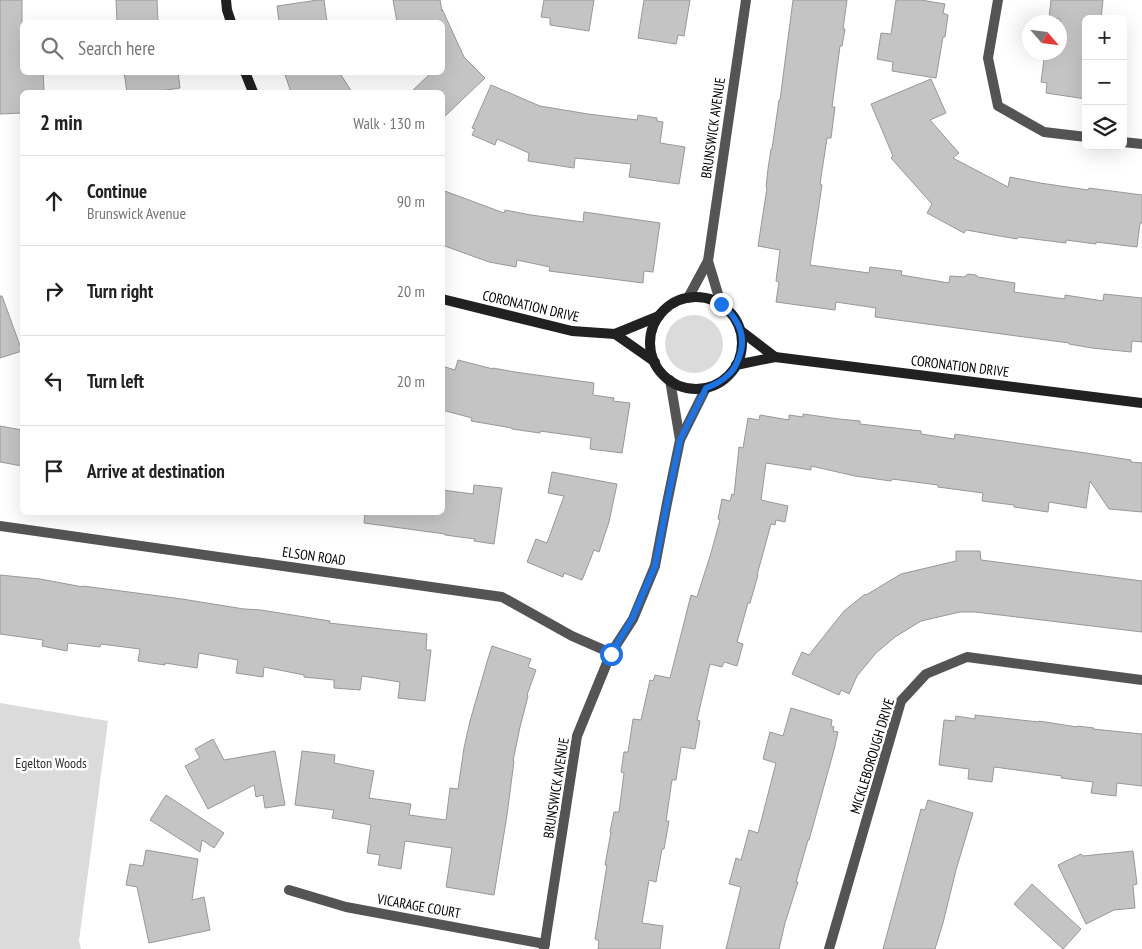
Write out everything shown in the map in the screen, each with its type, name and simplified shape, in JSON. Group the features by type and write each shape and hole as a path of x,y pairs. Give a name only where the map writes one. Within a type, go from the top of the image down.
{"street":[{"path":"226,0 230,20"},
{"name":"BRUNSWICK AVENUE","path":"688,298 708,261 746,0"},
{"path":"998,0 988,58 998,106 1044,132 1082,137"},
{"path":"246,75 252,90"},
{"path":"1127,142 1142,144"},
{"name":"BRUNSWICK AVENUE","path":"708,261 721,304"},
{"path":"700,297 711,299 721,304 730,311 741,331 742,348 736,366 728,376 706,388 693,389 681,386 670,380 660,372 651,350 650,338 659,316 667,307 677,301 688,298 700,297"},
{"name":"CORONATION DRIVE","path":"445,300 572,331 615,334 659,316"},
{"path":"741,331 775,357"},
{"path":"615,334 655,362"},
{"name":"CORONATION DRIVE","path":"736,366 775,357 1142,403"},
{"name":"BRUNSWICK AVENUE","path":"670,380 680,440"},
{"name":"BRUNSWICK AVENUE","path":"544,946 577,736 611,654 632,619 655,566 680,440 706,388"},
{"name":"ELSON ROAD","path":"0,526 502,597 572,636 611,654"},
{"name":"MICKLEBOROUGH DRIVE","path":"829,949 901,701 926,674 967,657 1142,680"},
{"name":"VICARAGE COURT","path":"289,890 346,907 544,946"}],"green space":[{"path":"688,315 700,315 715,323 723,338 723,350 715,365 700,373 688,373 673,365 665,350 665,338 673,323"},
{"name":"Egelton Woods","path":"0,703 108,721 79,941 81,949 0,949"}],"building":[{"path":"0,0 22,0 20,75 43,75 44,90 20,90 20,113 0,114"},
{"path":"116,0 157,0 158,20 117,20"},
{"path":"324,0 327,20 279,20 277,6"},
{"path":"393,0 440,0 442,11 442,9 464,57 485,78 445,116 445,90 413,90 429,75 445,75 445,20 397,20"},
{"path":"544,0 594,0 589,31 550,25 550,18 541,17"},
{"path":"644,0 690,0 684,36 678,35 676,44 638,38"},
{"path":"793,0 847,0 843,29 845,29 842,46 840,46 832,107 835,107 831,138 827,138 810,265 869,273 870,267 902,271 901,275 949,283 950,276 964,277 968,274 976,275 978,277 1015,283 1014,292 1065,299 1065,295 1103,301 1104,294 1142,298 1142,342 1132,341 1131,352 1092,348 1069,343 875,317 876,308 836,302 835,310 776,302 779,282 776,281 780,250 758,246"},
{"path":"896,0 921,0 945,4 943,13 948,15 936,78 892,71 893,62 877,59 881,33 891,34"},
{"path":"1051,0 1103,0 1101,15 1082,15 1082,98 1046,93 1047,83 1041,82 1044,60 1067,60 1067,15 1049,15"},
{"path":"124,75 178,75 180,88 127,90"},
{"path":"285,75 341,75 351,90 290,90"},
{"path":"931,79 946,113 930,120 959,153 953,158 1008,187 1010,177 1088,190 1089,188 1142,195 1142,223 1140,223 1137,247 1066,240 1066,243 1018,237 1017,239 966,230 964,233 927,213 932,204 891,158 893,156 871,104"},
{"path":"491,85 540,106 637,120 638,115 657,118 657,121 663,122 660,143 685,147 679,184 629,177 631,164 575,158 574,168 528,161 529,153 497,139 495,145 472,135 475,129 472,128"},
{"path":"445,191 504,213 505,210 583,222 584,212 660,223 653,272 644,271 643,283 549,271 550,267 517,260 516,267 489,262 445,246"},
{"path":"0,296 2,296 20,346 20,352 0,358"},
{"path":"458,360 493,369 594,383 593,395 614,398 613,401 630,403 622,453 590,449 591,438 512,429 471,421 472,418 445,411 445,367 455,370"},
{"path":"803,414 860,421 860,424 921,431 921,434 954,439 955,434 1142,463 1142,512 1109,509 1090,481 1086,508 1049,502 1048,512 982,501 983,493 938,487 938,485 855,476 811,466 811,470 766,463 761,500 788,506 785,522 776,520 775,525 771,524 750,603 748,603 737,642 743,644 737,666 724,662 722,667 710,664 697,720 700,721 695,749 681,747 676,780 672,780 666,821 669,821 664,849 662,849 656,882 649,880 642,923 663,926 660,949 598,949 599,941 595,939 607,865 605,865 610,832 614,812 619,812 624,773 621,772 624,752 628,752 633,719 641,720 650,680 653,681 655,675 670,678 691,595 697,597 711,553 720,520 718,519 722,499 730,501 732,494 734,495 739,447 743,448 748,418 759,420 760,415 789,420 789,415 803,417"},
{"path":"0,426 20,430 20,466 0,462"},
{"path":"552,472 617,484 609,522 599,552 594,550 582,580 564,573 563,577 527,562 536,539 547,543 564,496 548,493"},
{"path":"474,485 502,488 494,544 445,534 364,523 365,515 445,515 445,490 473,494"},
{"path":"956,551 980,551 981,560 1142,581 1142,632 975,612 960,612 921,621 895,637 876,653 857,676 849,694 841,690 839,695 792,674 802,652 809,655 844,611 865,594 901,574 956,561"},
{"path":"0,575 261,610 330,621 329,623 427,634 426,650 431,650 425,701 398,698 400,682 362,676 360,690 334,688 334,680 304,677 304,675 264,667 263,677 236,673 238,660 199,653 197,668 165,663 165,665 138,661 140,649 101,644 100,647 68,643 67,651 42,646 43,640 0,634"},
{"path":"492,646 531,659 528,667 536,670 527,695 513,761 507,815 494,895 446,887 452,848 405,841 401,869 378,865 380,855 367,853 371,825 332,818 334,810 295,805 302,751 335,755 334,763 374,771 369,798 411,804 409,815 446,820 450,788 458,789 470,721"},
{"path":"791,708 832,720 831,726 834,727 833,731 838,732 834,750 779,949 726,949 741,887 729,884 736,858 741,860 749,830 758,833 776,763 763,759 770,732 783,736"},
{"path":"975,715 1142,734 1142,786 1117,783 1116,796 1091,793 1093,782 994,767 992,782 968,779 969,769 939,765 944,720 955,721 956,716 975,719"},
{"path":"213,739 224,760 275,751 285,805 265,808 263,795 256,797 254,785 208,809 185,766 200,758 195,749"},
{"path":"166,795 224,833 214,848 202,840 200,852 150,820"},
{"path":"928,800 973,813 943,923 935,949 883,949 921,809 925,810"},
{"path":"146,850 198,859 192,900 204,897 210,930 149,943 137,887 126,885 130,864 143,866"},
{"path":"1133,851 1137,884 1133,885 1135,908 1114,910 1086,924 1058,865 1081,854 1083,856"},
{"path":"1032,884 1081,929 1063,949 1014,904"}],"route":[{"path":"611,654 632,619 655,566 680,440 706,388 728,376 736,366 741,354 741,331 730,311 721,304"}]}
